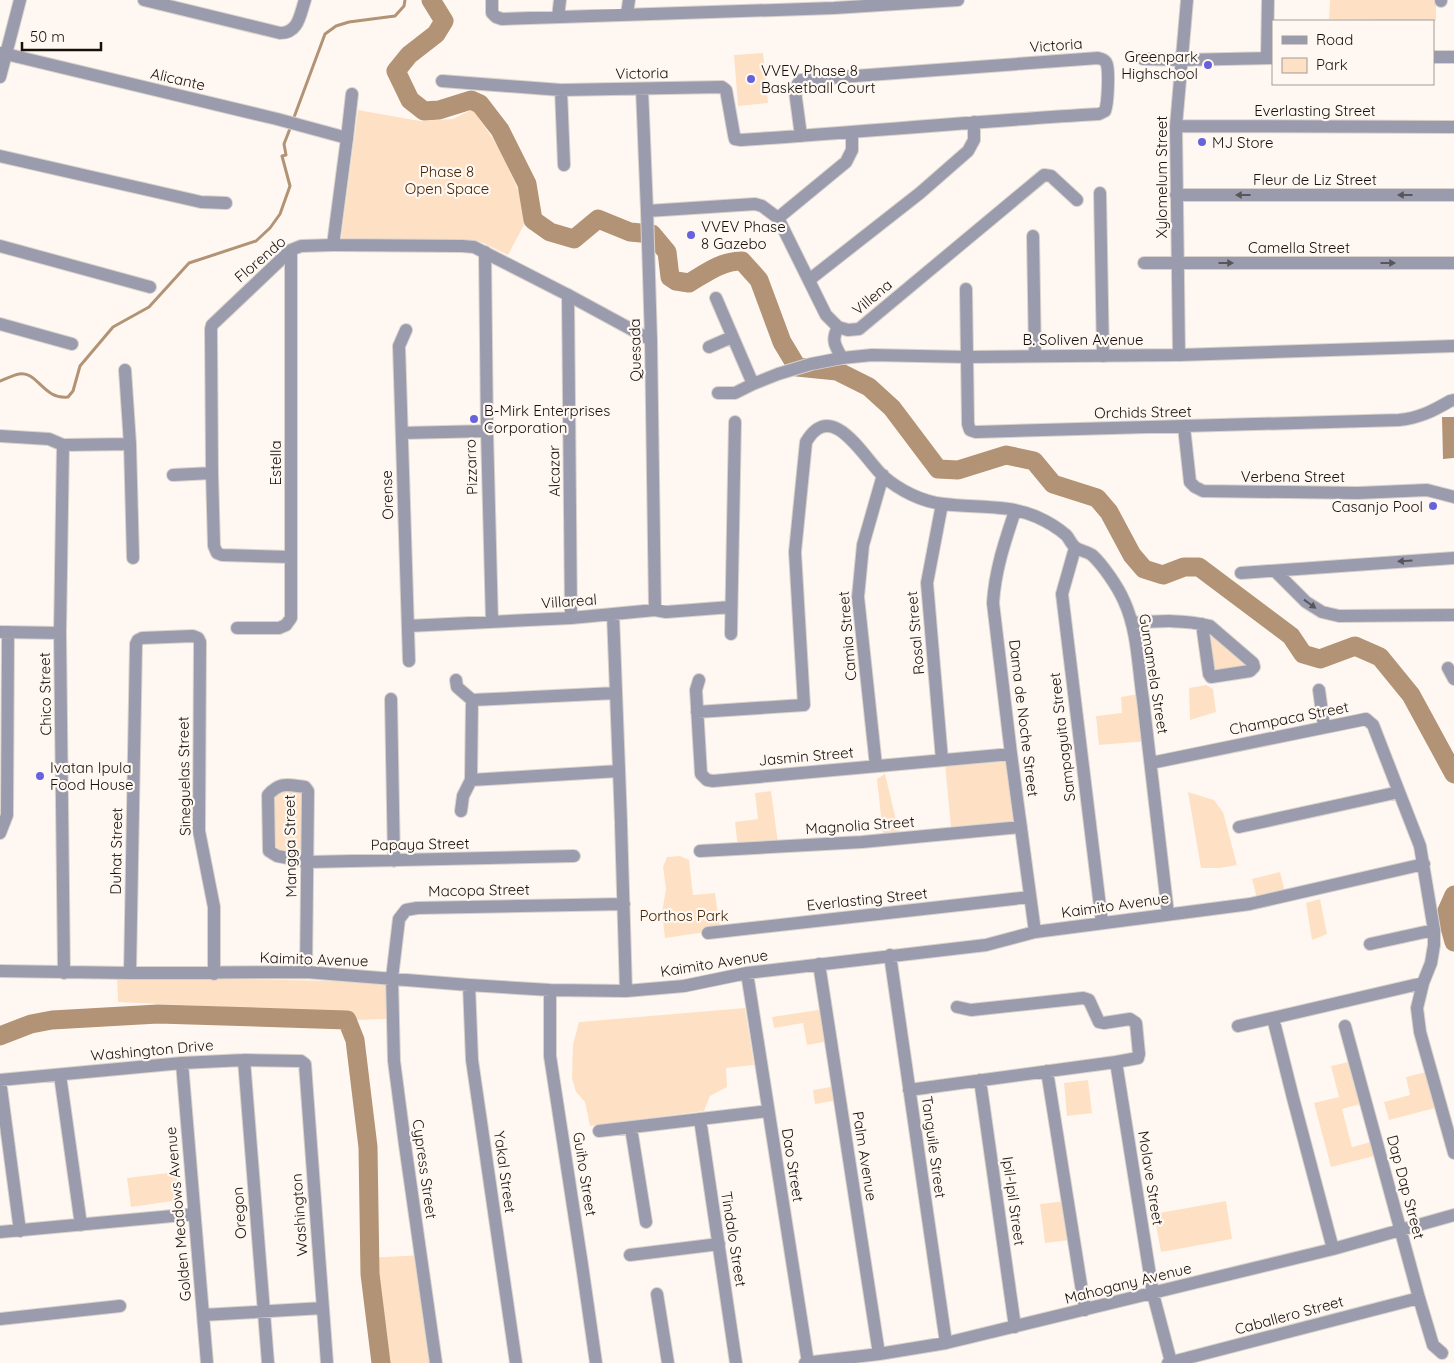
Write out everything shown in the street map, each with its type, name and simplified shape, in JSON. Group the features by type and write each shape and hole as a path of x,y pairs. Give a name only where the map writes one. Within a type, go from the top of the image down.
{"street":[{"path":"0,77 3,53 20,0"},
{"path":"144,0 280,33 287,33 296,26 305,0"},
{"path":"492,0 491,11 494,16 502,19 628,14 699,6 958,0"},
{"path":"558,17 560,0"},
{"path":"628,14 629,0"},
{"name":"Xylomelum Street","path":"1180,355 1176,126 1186,0"},
{"path":"1143,60 1270,58 1268,0"},
{"name":"Alicante","path":"3,53 277,119 347,138"},
{"name":"Victoria","path":"442,81 561,90 722,87 726,90 735,140 801,136 974,122 1100,114 1105,111 1108,105 1107,66 1103,59 1098,58 801,80 795,91 801,136"},
{"path":"1434,58 1454,58"},
{"name":"Quesada","path":"642,89 651,340 655,610"},
{"path":"561,90 564,165"},
{"path":"333,245 352,94"},
{"path":"809,280 920,193 968,152 974,140 974,122"},
{"name":"Everlasting Street","path":"1176,126 1454,127"},
{"path":"647,217 755,204 762,206 778,218 846,162 852,150 852,132"},
{"path":"0,156 201,202 226,203"},
{"name":"Villena","path":"778,218 826,315 838,327 848,330 859,330 1044,175 1048,174 1051,176 1077,200"},
{"path":"1100,193 1103,356"},
{"name":"Fleur de Liz Street","path":"1176,195 1454,195"},
{"path":"1034,236 1035,356"},
{"name":"Florendo","path":"291,557 222,555 217,552 214,546 212,325 292,250 301,246 333,245 462,246 474,248 568,295 651,340"},
{"path":"0,246 150,287"},
{"name":"Estella","path":"237,628 279,628 286,625 291,618 292,250"},
{"name":"Pizzarro","path":"485,252 486,431 492,622"},
{"name":"Camella Street","path":"1144,263 1454,263"},
{"name":"Orchids Street","path":"966,289 968,424 970,430 976,432 1406,420 1429,414 1450,400 1454,400"},
{"name":"Alcazar","path":"568,295 571,618"},
{"path":"716,298 753,384"},
{"path":"0,324 72,344"},
{"path":"838,327 834,335 834,345 842,358"},
{"name":"Orense","path":"406,330 399,346 409,661"},
{"path":"709,347 732,337"},
{"name":"B. Soliven Avenue","path":"718,393 735,394 778,374 812,364 842,358 872,356 1180,355 1454,346"},
{"path":"125,370 130,444 133,558"},
{"path":"731,634 735,422"},
{"name":"Gumamela Street","path":"697,712 804,705 795,552 806,442 812,432 828,425 835,427 849,436 883,475 900,489 929,501 942,504 1014,511 1036,517 1066,535 1075,548 1090,553 1101,565 1124,600 1132,623 1151,763 1168,914"},
{"name":"Verbena Street","path":"1184,427 1190,482 1195,488 1203,491 1358,493 1427,490 1454,497"},
{"path":"402,433 486,431"},
{"path":"0,436 49,439 63,445 130,444"},
{"name":"Chico Street","path":"63,445 60,633 64,973"},
{"path":"174,475 212,473"},
{"name":"Camia Street","path":"876,766 858,597 862,545 883,475"},
{"name":"Rosal Street","path":"942,504 927,583 942,760"},
{"name":"Dama de Noche Street","path":"1014,511 994,581 993,602 1035,932"},
{"name":"Sampaguita Street","path":"1075,548 1062,594 1102,923"},
{"path":"1241,573 1454,558"},
{"path":"1275,571 1306,602 1322,612 1339,616 1454,615"},
{"name":"Villareal","path":"408,626 571,618 655,610 666,612 731,607"},
{"path":"613,614 620,771 626,991"},
{"path":"1132,623 1172,620 1202,624 1210,626 1253,662 1254,667 1250,671 1211,676 1209,674 1202,624"},
{"path":"0,832 6,815 4,632 60,633"},
{"name":"Duhat Street","path":"130,974 136,644 142,638 193,636 198,638"},
{"name":"Sineguelas Street","path":"198,638 200,642 199,831 214,907 214,974"},
{"path":"456,680 457,687 472,700 616,692"},
{"name":"Jasmin Street","path":"699,680 696,690 701,774 707,780 713,781 1011,754"},
{"path":"1319,690 1324,727"},
{"path":"391,699 394,861"},
{"path":"461,811 463,796 471,780 472,700"},
{"name":"Champaca Street","path":"1151,763 1366,719 1373,725 1420,846 1424,864 1434,930 1434,945 1431,962 1423,983 1417,1008 1420,1032 1454,1153"},
{"path":"471,780 620,771"},
{"name":"Mangga Street","path":"269,851 268,795 275,787 282,784 305,787 308,790 306,972"},
{"path":"1239,827 1399,792"},
{"name":"Magnolia Street","path":"700,851 862,842 1021,827"},
{"name":"Papaya Street","path":"269,851 277,856 308,862 574,856"},
{"name":"Kaimito Avenue","path":"0,971 130,974 306,972 550,990 626,991 684,986 747,972 986,945 1035,932 1250,904 1424,864"},
{"name":"Everlasting Street","path":"708,933 1030,897"},
{"name":"Macopa Street","path":"392,978 399,919 406,910 417,908 624,904"},
{"path":"1370,944 1434,930"},
{"name":"Tanguile Street","path":"890,955 946,1343"},
{"name":"Palm Avenue","path":"819,964 880,1354"},
{"name":"Dao Street","path":"747,972 806,1363"},
{"name":"Cypress Street","path":"392,978 394,1062 436,1363"},
{"path":"1238,1026 1423,983"},
{"name":"Yakal Street","path":"469,985 472,1060 516,1363"},
{"name":"Guiho Street","path":"550,990 550,1056 596,1363"},
{"path":"909,1090 1138,1058 1136,1023 1130,1019 1099,1022 1089,1000 1083,998 971,1010 957,1007"},
{"path":"1273,1018 1292,1098 1333,1249"},
{"name":"Dap Dap Street","path":"1345,1026 1419,1298 1433,1345 1442,1353"},
{"name":"Oregon","path":"244,1060 268,1363"},
{"name":"Washington Drive","path":"0,1080 182,1063 301,1060 305,1064"},
{"name":"Molave Street","path":"1116,1062 1153,1294 1169,1363"},
{"name":"Golden Meadows Avenue","path":"182,1063 207,1363"},
{"name":"Washington","path":"305,1064 328,1363"},
{"path":"1047,1071 1085,1310"},
{"path":"60,1075 80,1225"},
{"path":"0,1080 20,1231"},
{"name":"Ipil-Ipil Street","path":"980,1080 1015,1327"},
{"path":"599,1131 768,1111"},
{"name":"Tindalo Street","path":"700,1119 736,1363"},
{"path":"631,1128 646,1222"},
{"path":"0,1232 194,1214"},
{"name":"Mahogany Avenue","path":"806,1363 880,1354 946,1343 1333,1249 1454,1215"},
{"path":"630,1255 719,1244"},
{"path":"657,1294 668,1363"},
{"name":"Caballero Street","path":"1169,1363 1419,1298"},
{"path":"0,1319 120,1306"},
{"path":"203,1316 323,1308"}],"green space":[{"path":"1330,0 1436,0 1436,21 1329,19"},
{"name":"VVEV Phase 8 Basketball Court","path":"763,53 768,103 738,106 734,55"},
{"name":"Phase 8 Open Space","path":"473,109 499,148 520,194 525,223 508,255 481,242 449,239 341,239 358,110 420,121 453,119"},
{"path":"1205,628 1251,663 1249,669 1215,674"},
{"path":"1206,685 1213,689 1216,712 1190,720 1189,688"},
{"path":"1144,693 1148,741 1099,745 1096,716 1122,713 1121,697"},
{"path":"1009,759 1016,821 951,827 945,764"},
{"path":"885,774 899,832 883,834 877,779"},
{"path":"283,786 306,794 305,858 271,848 271,796"},
{"path":"771,791 778,843 738,848 735,822 758,819 755,793"},
{"path":"1188,792 1214,800 1223,812 1237,865 1220,868 1201,868"},
{"name":"Porthos Park","path":"680,856 689,860 693,895 715,893 720,930 665,938 662,912 666,889 663,867 667,857"},
{"path":"1280,872 1285,892 1257,899 1252,879"},
{"path":"1320,899 1327,934 1312,940 1306,903"},
{"path":"117,977 389,982 387,1019 356,1020 349,1013 118,1002"},
{"path":"745,1008 754,1065 726,1068 727,1087 710,1096 704,1111 590,1126 585,1102 576,1092 572,1078 573,1044 579,1022"},
{"path":"825,1009 830,1041 807,1045 803,1023 774,1028 772,1017"},
{"path":"1353,1061 1364,1103 1342,1109 1352,1147 1375,1141 1378,1155 1331,1167 1314,1103 1339,1097 1331,1066"},
{"path":"1430,1071 1439,1107 1389,1120 1384,1102 1410,1095 1406,1077"},
{"path":"1088,1080 1092,1113 1067,1116 1064,1083"},
{"path":"836,1086 839,1100 815,1104 813,1090"},
{"path":"176,1172 180,1200 131,1207 127,1178"},
{"path":"1066,1201 1070,1240 1045,1243 1040,1204"},
{"path":"1226,1201 1232,1239 1161,1252 1154,1214"},
{"path":"424,1255 439,1363 377,1363 366,1258"}],"shaded area":[{"path":"1442,417 1454,417 1454,458 1443,459"}],"waterway":[{"path":"293,120 325,34 336,26 349,22 395,16 404,6 405,0"},
{"path":"431,0 444,21 436,34 409,55 396,71 410,100 424,111 439,110 471,100 480,104 500,130 527,184 533,220 550,232 574,239 598,219 630,232 652,234 667,252 670,277 676,281 689,283 720,265 742,261 759,280 782,342 797,367 837,371 869,387 892,408 938,469 958,470 1006,455 1034,461 1053,484 1097,498 1109,512 1132,555 1144,569 1163,575 1184,567 1199,567 1291,636 1303,654 1320,659 1355,646 1380,657 1411,695 1454,774"},
{"path":"0,381 25,374 31,376 52,394 59,397 68,397 73,391 80,366 113,327 149,307 189,263 256,241 270,228 280,214 290,186 282,156 286,155 284,144 291,126"},
{"path":"1454,895 1446,913 1454,942"},
{"path":"0,1036 31,1024 52,1020 158,1014 347,1020 355,1040 368,1147 370,1274 381,1363"}],"place":[{"name":"Greenpark Highschool","path":"1208,65"},
{"name":"VVEV Phase 8 Basketball Court","path":"751,79"},
{"name":"MJ Store","path":"1202,142"},
{"name":"VVEV Phase 8 Gazebo","path":"691,235"},
{"name":"B-Mirk Enterprises Corporation","path":"474,419"},
{"name":"Casanjo Pool","path":"1433,506"},
{"name":"Ivatan Ipula Food House","path":"40,776"}]}
